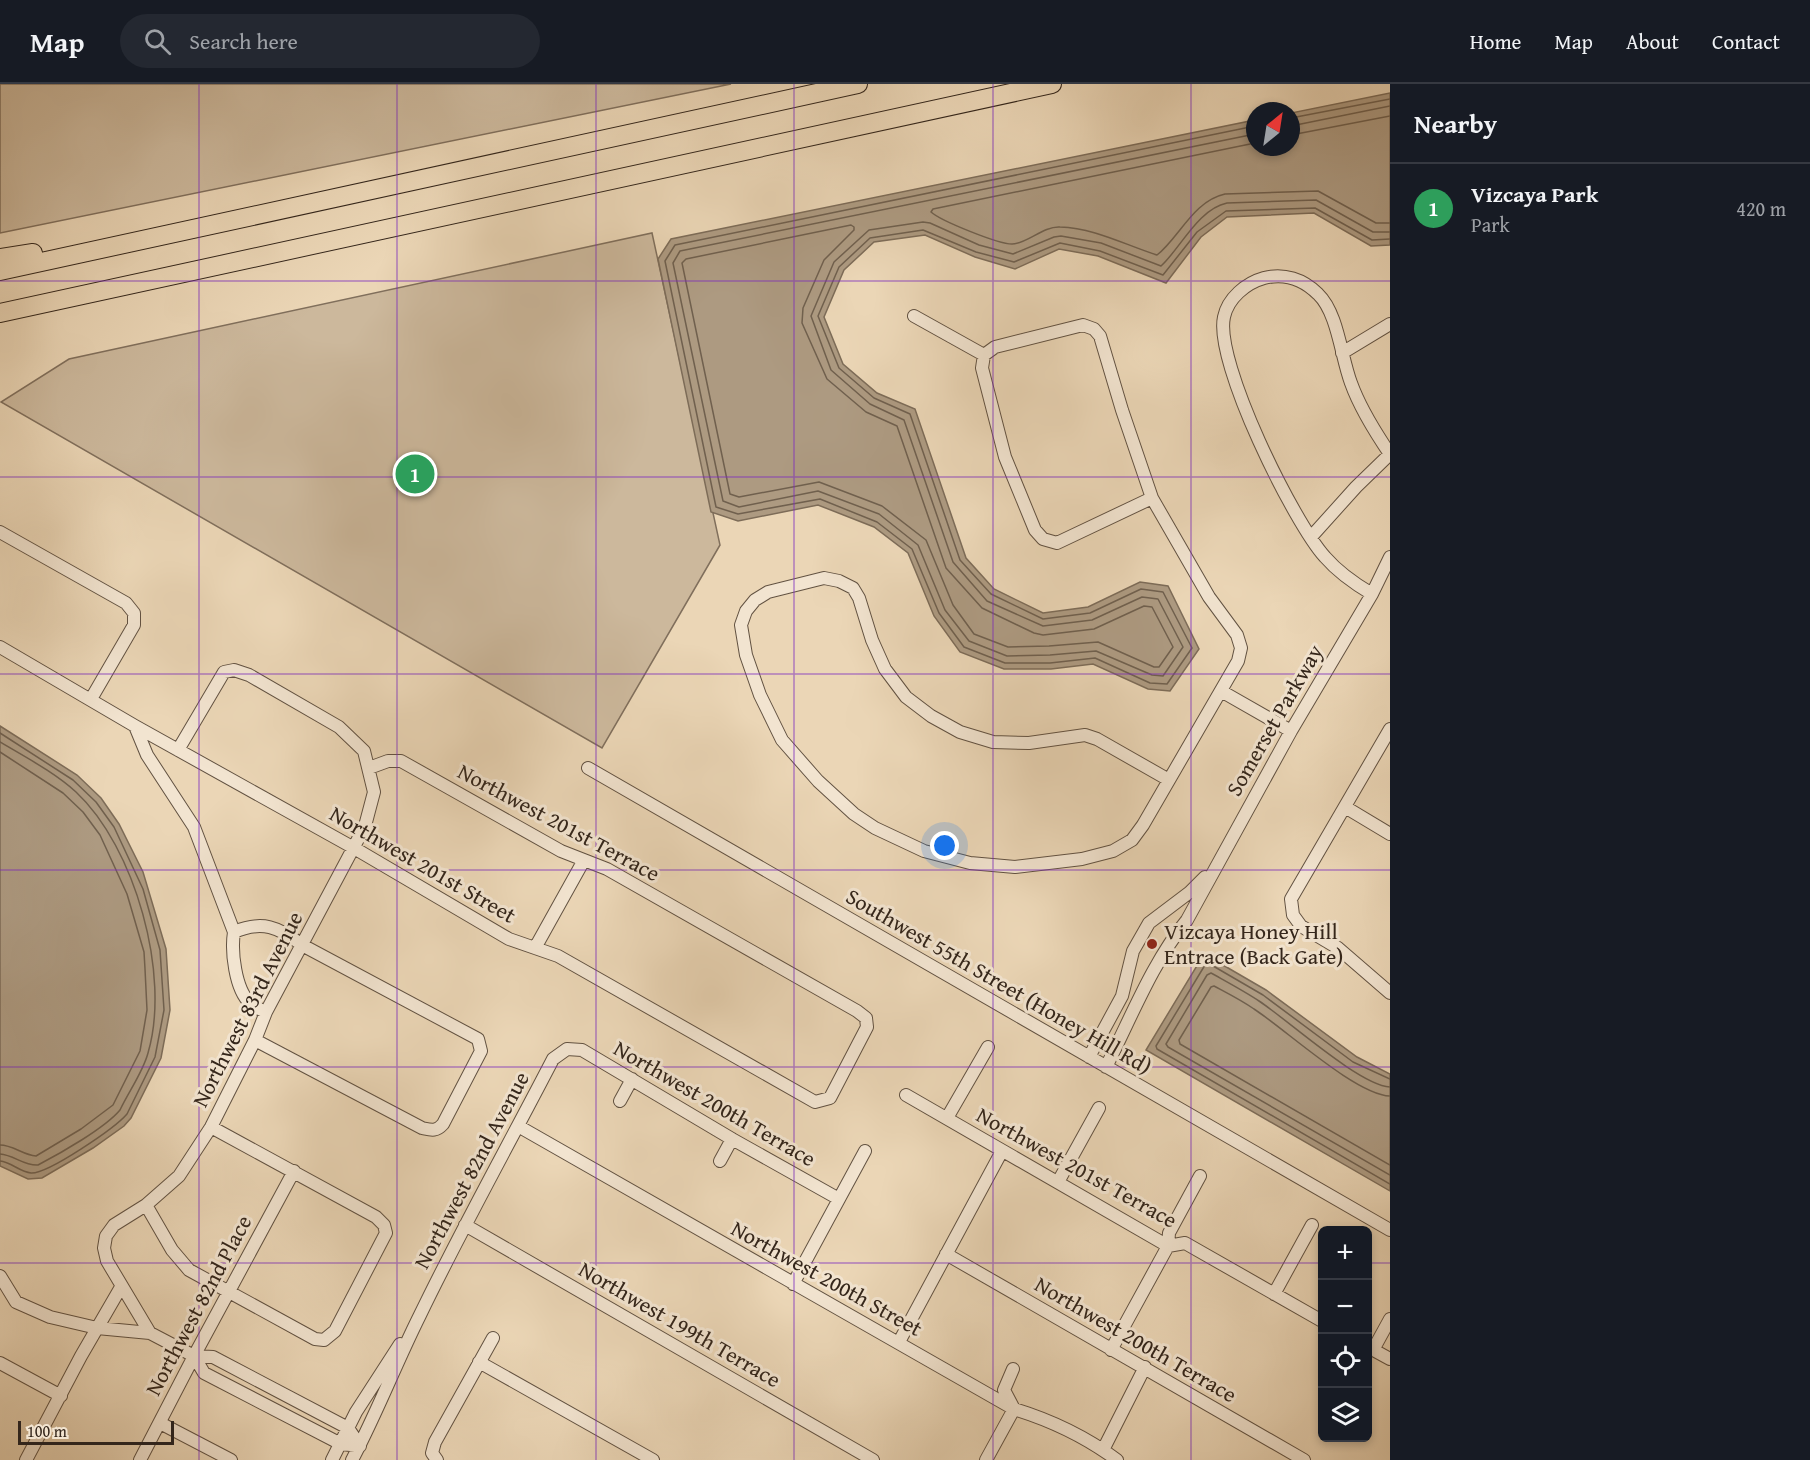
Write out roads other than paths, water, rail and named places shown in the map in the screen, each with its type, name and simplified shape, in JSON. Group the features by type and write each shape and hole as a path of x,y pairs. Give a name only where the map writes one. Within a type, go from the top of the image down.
{"highway":[{"path":"0,271 858,84"},
{"path":"0,313 1052,84"},
{"path":"0,258 39,253 54,260"}],"street":[{"path":"1311,537 1356,487 1390,454 1370,424 1351,383 1329,310 1319,295 1304,283 1285,276 1266,277 1249,283 1233,298 1224,317 1223,339 1244,406 1284,494 1311,537 1324,557 1356,584 1372,594"},
{"path":"914,316 984,355"},
{"path":"1342,353 1390,324"},
{"path":"1152,498 1057,543 1043,539 1035,530 1005,457 982,368 984,355 995,347 1083,325 1094,329 1100,336 1152,498 1209,597 1237,635 1241,648 1238,661 1143,825 1132,840 1113,851 1082,859 1015,867 970,863 924,851 875,828 854,814 818,781 782,740 760,695 746,655 741,625 746,611 755,600 768,592 824,578 839,581 853,588 859,598 872,640 885,669 906,697 932,717 960,732 993,742 1029,743 1085,735 1097,739 1169,780"},
{"path":"0,532 126,603 134,613 134,625 91,699"},
{"name":"Somerset Parkway","path":"1106,1067 1157,964 1173,936 1187,920 1291,731 1372,594 1390,557"},
{"name":"Somerset Parkway","path":"1372,594 1390,580"},
{"name":"Northwest 201st Street","path":"0,647 135,726 354,848 508,939 558,957 815,1102 830,1098"},
{"path":"178,750 224,672 234,670 249,675 339,727 364,751 369,768"},
{"path":"1221,691 1291,731"},
{"path":"135,726 147,755 194,827 234,932 232,947 241,991 251,1004 266,1012"},
{"path":"1390,729 1291,899 1293,915 1301,926 1338,948 1390,993"},
{"name":"Northwest 201st Terrace","path":"369,768 388,761 401,761 561,851 607,869 857,1011 866,1018 867,1027 830,1098"},
{"name":"Northwest 83rd Avenue","path":"121,1287 107,1261 104,1248 106,1236 114,1225 146,1204 179,1176 211,1127 255,1040 266,1012 365,826 374,792 369,768"},
{"name":"Southwest 55th Street (Honey Hill Rd)","path":"588,768 1390,1230"},
{"path":"1345,807 1390,834"},
{"path":"535,948 584,860"},
{"name":"Somerset Parkway","path":"1089,1057 1122,996 1133,951 1149,923 1190,892 1215,868"},
{"path":"234,932 246,926 265,925 287,933 302,945 478,1039 481,1051 439,1129 422,1128 255,1040"},
{"path":"947,1118 988,1047"},
{"name":"Northwest 200th Terrace","path":"567,1049 582,1050 839,1199"},
{"name":"Northwest 82nd Avenue","path":"352,1460 419,1316 465,1225 553,1059 567,1049"},
{"path":"620,1101 632,1079"},
{"name":"Northwest 201st Terrace","path":"906,1095 1168,1246 1185,1243 1318,1318"},
{"path":"1058,1182 1099,1108"},
{"name":"Northwest 200th Street","path":"518,1126 1014,1409 1044,1418 1117,1460"},
{"path":"146,1204 172,1250 189,1270 315,1339 324,1340 335,1331 386,1233 384,1226 376,1217 211,1127"},
{"path":"720,1161 732,1139"},
{"path":"793,1284 865,1151"},
{"path":"899,1342 1002,1151"},
{"name":"Northwest 82nd Place","path":"140,1460 294,1171"},
{"path":"1111,1350 1168,1246 1169,1233 1200,1176"},
{"name":"Northwest 199th Terrace","path":"465,1225 873,1460"},
{"path":"1274,1294 1312,1225"},
{"name":"Northwest 200th Terrace","path":"946,1254 1304,1460"},
{"path":"0,1276 16,1302 50,1317 97,1328 150,1333 194,1356 213,1357 348,1428 360,1446"},
{"path":"26,1460 121,1287 150,1333"},
{"name":"Northwest 82nd Avenue","path":"332,1460 371,1387 419,1316"},
{"path":"1372,1345 1390,1319"},
{"path":"437,1460 432,1453 435,1442 493,1338"},
{"path":"1372,1349 1390,1359"},
{"path":"194,1356 204,1373 340,1444 360,1446"},
{"path":"479,1362 653,1460"},
{"path":"0,1363 61,1396"},
{"path":"1103,1450 1145,1367"},
{"path":"986,1460 1014,1409 1004,1390 1013,1369"},
{"path":"261,1403 269,1386"},
{"path":"160,1423 231,1460"}],"water":[{"path":"1390,93 1390,245 1371,246 1314,213 1227,217 1201,237 1166,283 1098,256 1059,249 1015,269 975,257 925,235 874,242 844,270 824,317 843,364 877,393 915,409 966,558 994,589 1043,613 1088,607 1140,582 1168,586 1199,649 1170,691 1148,689 1093,664 1051,669 1004,669 960,652 934,616 908,553 874,527 818,505 738,521 711,512 658,259 671,239 1246,122 1246,156 1300,156 1300,111"},
{"path":"0,726 77,775 101,798 119,824 143,872 166,949 170,1010 161,1058 131,1118 124,1126 93,1148 42,1178 28,1179 0,1166"},
{"path":"1204,954 1266,990 1357,1057 1390,1074 1390,1191 1146,1050"}],"place":[{"name":"Vizcaya Park","path":"415,474"},
{"name":"Vizcaya Honey Hill Entrace (Back Gate)","path":"1152,944"}]}
